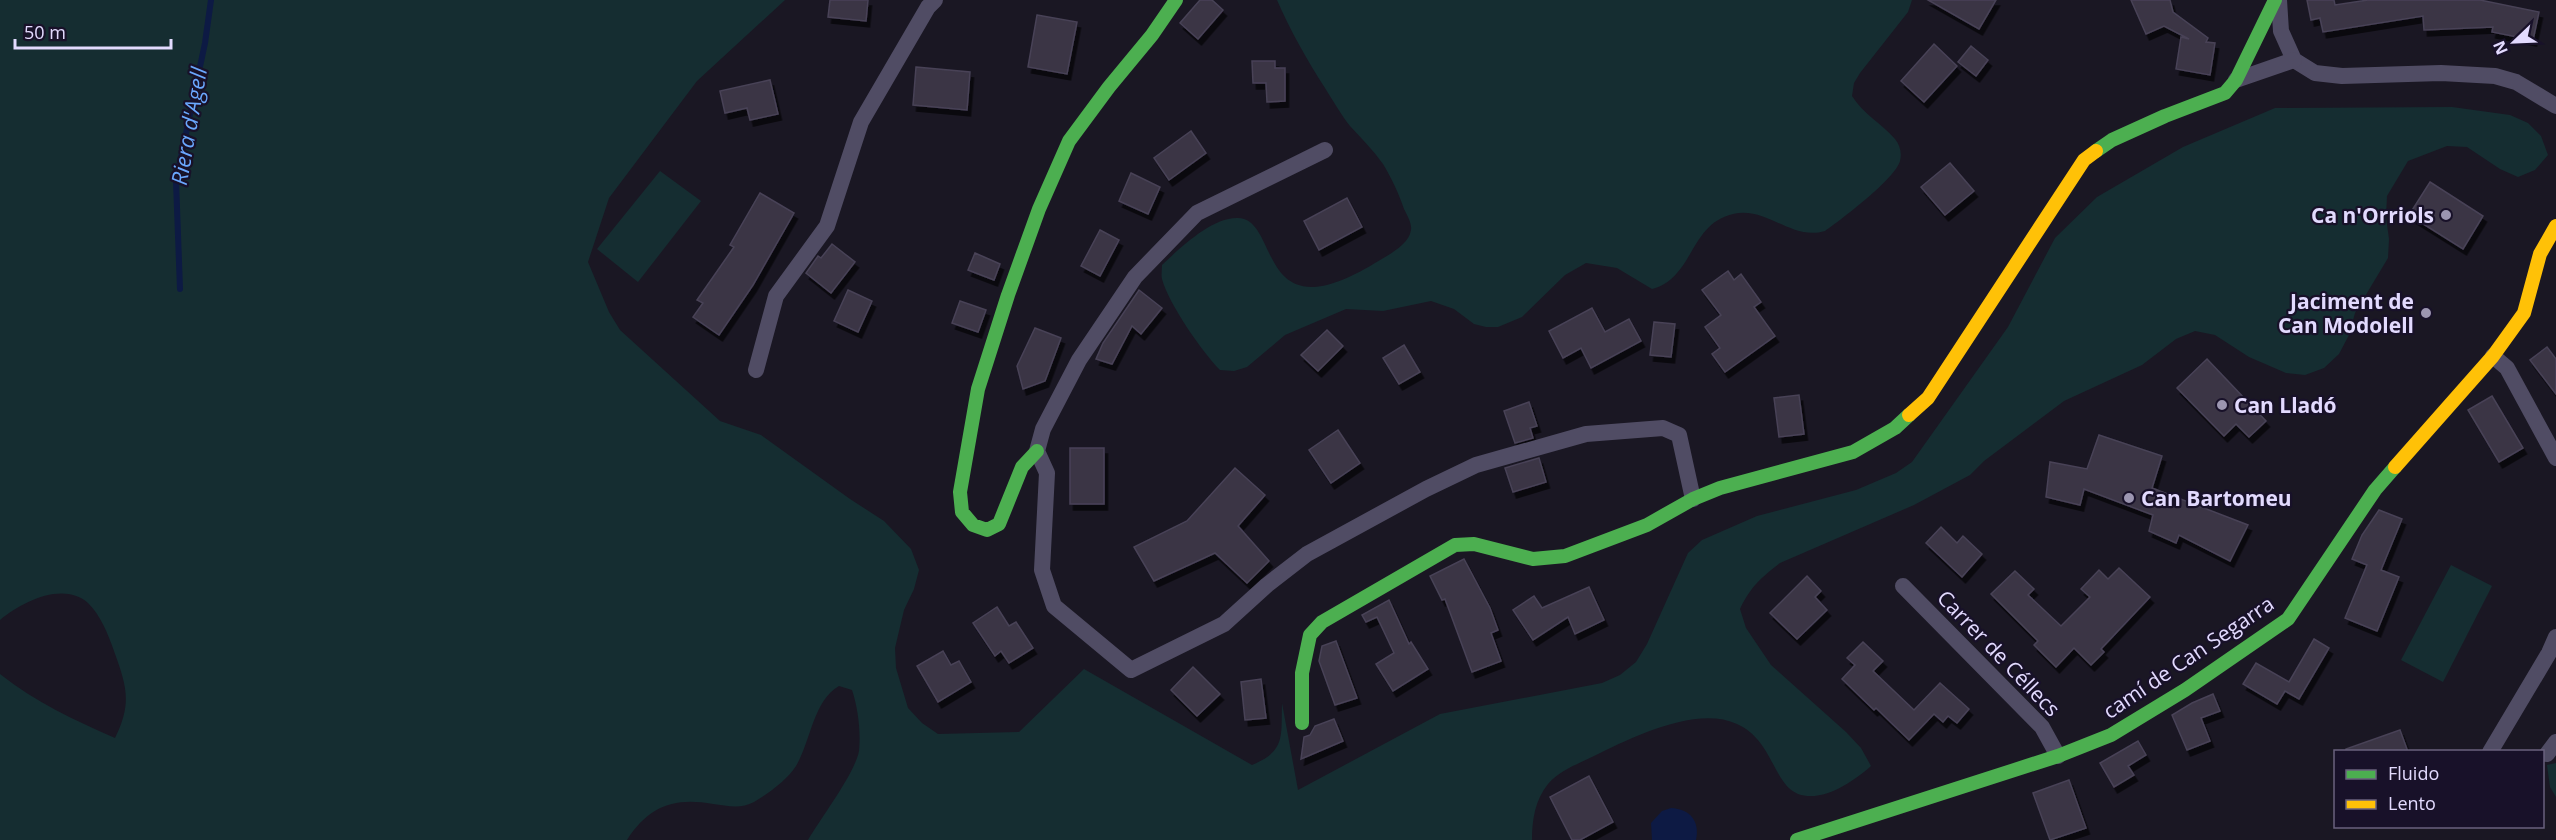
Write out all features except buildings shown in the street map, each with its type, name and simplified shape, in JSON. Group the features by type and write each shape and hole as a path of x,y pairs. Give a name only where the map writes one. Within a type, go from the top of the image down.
{"street":[{"path":"756,370 776,296 828,226 861,122 928,7 935,0"},
{"path":"1176,0 1152,35 1069,141 1039,209 978,389 960,492 962,512 973,525 987,530 999,524 1022,466 1037,451 1043,429 1079,360 1135,277 1197,213 1325,150"},
{"path":"2277,0 2281,31 2294,60 2315,73 2342,76 2441,73 2495,76 2516,82 2556,106"},
{"path":"1302,723 1302,673 1310,635 1322,622 1455,545 1474,544 1533,559 1565,556 1647,525 1693,499 1720,488 1853,452 1895,428 1928,398 2084,160 2112,140 2225,93 2236,80 2277,0"},
{"path":"2236,80 2294,60"},
{"name":"camí de Can Segarra","path":"1797,840 2058,756 2111,735 2185,690 2288,619 2375,490 2493,356 2524,313 2540,255 2556,226"},
{"path":"2493,356 2507,368 2556,458"},
{"path":"1037,451 1047,473 1042,570 1054,606 1131,670 1224,624 1267,585 1307,554 1426,489 1476,465 1586,434 1663,428 1679,435 1693,499"},
{"name":"Carrer de Céllecs","path":"1903,586 2042,727 2058,756"},
{"path":"2491,750 2549,653 2556,637"}],"green space":[{"path":"0,0 785,0 697,81 609,198 588,262 609,312 620,330 720,421 761,435 884,521 911,549 919,570 914,589 904,610 895,648 896,668 908,708 922,723 938,734 1019,732 1084,669 1252,765 1263,760 1276,748 1281,733 1282,703 1298,790 1440,714 1602,683 1620,675 1636,662 1647,644 1688,553 1702,540 1757,516 1856,490 1896,473 1912,462 2008,327 2055,238 2097,197 2183,147 2275,108 2452,107 2510,115 2528,123 2541,136 2548,155 2535,170 2518,177 2500,169 2467,147 2447,146 2408,161 2387,196 2388,258 2355,313 2349,335 2339,354 2324,368 2305,375 2286,373 2249,357 2215,335 2195,331 2176,339 2142,365 2064,401 1984,461 1970,475 1914,505 1780,563 1767,573 1752,588 1740,609 1746,628 1771,665 1846,732 1861,748 1871,766 1847,784 1818,796 1798,794 1790,789 1766,751 1749,731 1721,719 1703,718 1683,721 1645,733 1558,775 1548,784 1537,803 1532,840 808,840 845,783 859,751 860,736 852,690 839,686 823,701 796,766 771,791 744,806 699,802 674,803 644,819 627,840 0,840 0,674 41,702 115,738 124,715 126,695 125,685 104,626 93,608 78,597 67,594 43,596 0,620"},
{"path":"1277,0 1912,0 1908,12 1860,73 1854,83 1852,96 1861,108 1897,141 1901,152 1900,161 1879,188 1825,231 1813,233 1801,231 1768,218 1745,213 1733,214 1719,220 1699,239 1676,274 1666,283 1652,289 1617,268 1586,263 1565,275 1522,317 1498,327 1474,324 1454,309 1431,301 1383,311 1346,309 1285,335 1247,367 1234,371 1220,370 1179,314 1171,301 1162,277 1162,265 1197,235 1228,219 1238,218 1251,223 1261,236 1278,268 1290,281 1309,287 1336,282 1375,263 1402,245 1411,230 1409,219 1386,169 1337,107 1299,45"},
{"path":"660,171 701,201 638,282 597,249"},
{"path":"2451,565 2492,586 2443,682 2401,660"},
{"path":"2556,763 2556,797 2550,787 2547,765"}],"water":[{"path":"1671,808 1683,811 1692,817 1696,827 1696,840 1652,840 1651,823 1662,811"}],"waterway":[{"name":"Riera d'Agell","path":"180,289 176,181 205,43 211,0"}],"traffic: fast":[{"path":"1037,451 1022,467 999,524 987,530 973,525 962,512 960,492 978,389 1039,209 1069,141 1152,35 1176,0"},
{"path":"2096,151 2112,140 2165,116 2225,93 2236,80 2275,0"},
{"path":"1302,723 1302,673 1310,635 1322,622 1455,545 1474,544 1533,559 1565,556 1647,525 1693,499 1720,488 1853,452 1895,428 1909,415"},
{"path":"1797,840 2058,756 2111,735 2185,690 2288,619 2375,490 2395,467"}],"traffic: slow":[{"path":"1909,415 1928,398 2084,160 2096,151"},
{"path":"2395,467 2493,356 2524,313 2540,254 2556,226"}],"place":[{"name":"Ca n'Orriols","path":"2446,215"},
{"name":"Jaciment de Can Modolell","path":"2426,313"},
{"name":"Can Lladó","path":"2222,405"},
{"name":"Can Bartomeu","path":"2129,498"}]}
